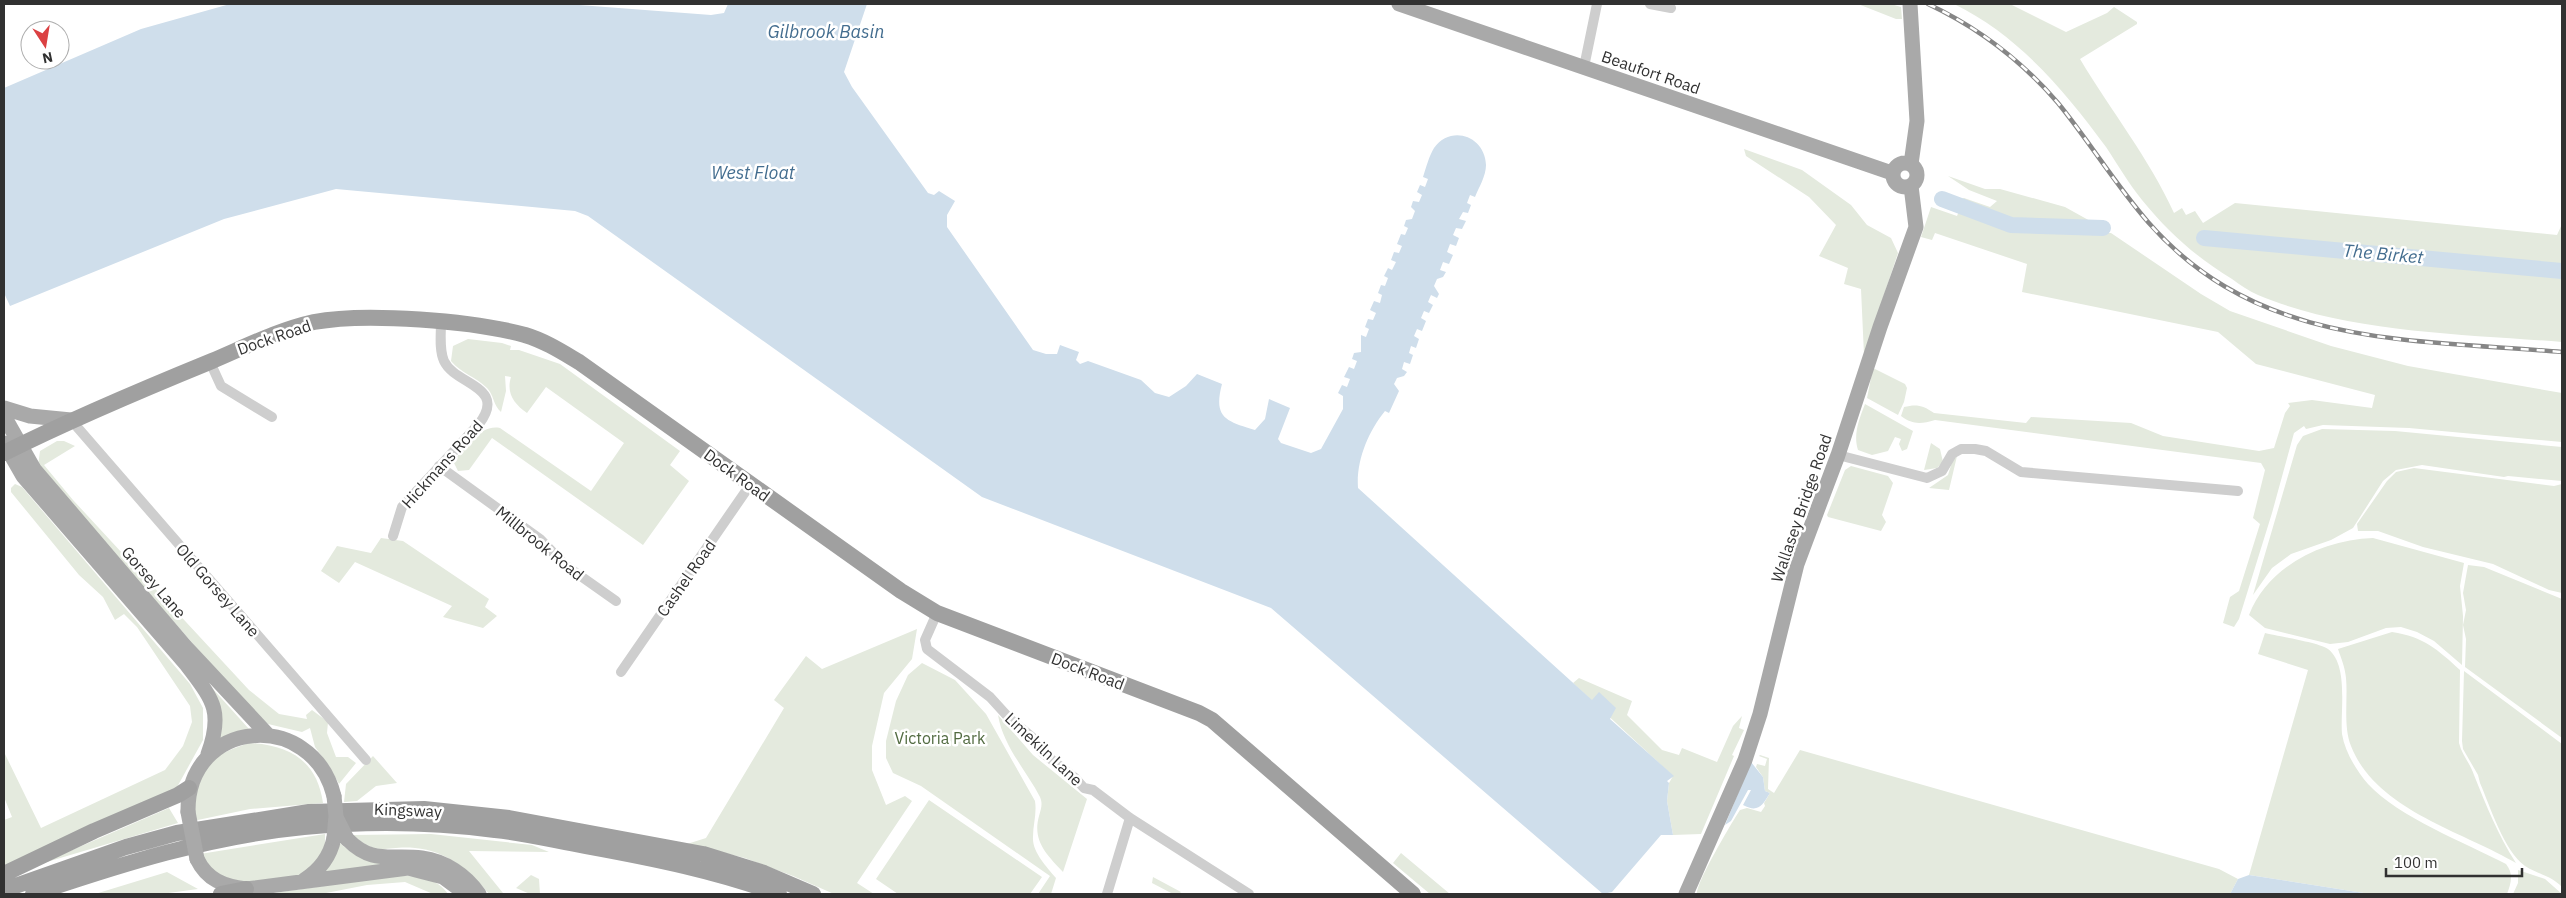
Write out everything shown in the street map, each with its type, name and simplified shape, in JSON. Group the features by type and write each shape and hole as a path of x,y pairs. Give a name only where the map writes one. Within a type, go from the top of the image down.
{"highway":[{"name":"Dock Road","path":"8,448 265,338 314,322 346,318 441,322 517,334 552,346 579,362 901,591 937,613 1199,713 1212,720 1413,894"},
{"path":"4,874 190,788"},
{"name":"Kingsway","path":"4,890 126,847 177,833 309,812 424,809 509,818 703,854 764,873 813,894"},
{"name":"Kingsway","path":"33,894 151,856 201,844 304,827 358,824 426,824 496,830 695,868 750,883 779,894"},
{"path":"221,894 246,889"}],"main road":[{"name":"Beaufort Road","path":"1399,4 1892,173"},
{"path":"1910,4 1917,121 1911,164 1917,173 1915,182 1911,186 1902,188 1897,186 1892,179 1892,173 1901,163 1911,164"},
{"name":"Wallasey Bridge Road","path":"1686,894 1745,760 1760,714 1797,564 1838,455 1916,227 1911,186"},
{"path":"4,408 30,416 70,420"},
{"name":"Gorsey Lane","path":"4,416 8,448 186,664 210,697 216,715 214,737 208,754"},
{"path":"4,468 28,473 36,450 50,429"},
{"name":"Gorsey Lane","path":"28,473 269,736"},
{"path":"466,894 442,877 408,868 246,889 230,887 209,877 198,859 188,812 193,776 208,754 232,740 256,735 293,742 314,757 328,779 334,796 340,839 358,851 369,855 385,858 422,858 441,863 461,874 479,894"},
{"path":"303,881 324,863 332,847 340,839"}],"street":[{"path":"1584,68 1597,4"},
{"path":"1650,4 1671,8"},
{"name":"Hickmans Road","path":"392,536 402,507 479,424 488,408 487,399 477,386 449,368 444,361 441,322"},
{"path":"210,362 220,386 272,417"},
{"name":"Old Gorsey Lane","path":"70,420 366,760"},
{"path":"1838,455 1927,478 1942,472 1952,454 1961,449 1975,449 1986,451 2021,472 2238,491"},
{"name":"Millbrook Road","path":"439,466 540,539 565,565 616,601"},
{"name":"Cashel Road","path":"620,672 750,485"},
{"name":"Limekiln Lane","path":"937,613 926,640 927,648 990,697 1010,719 1032,737 1043,753 1075,778 1084,788 1093,790 1130,818 1249,894"},
{"path":"1107,894 1130,818"}],"green space":[{"path":"1858,4 1891,4 1901,7 1902,19 1896,19"},
{"path":"1954,4 2010,4 2066,32 2107,13 2114,7 2137,22 2137,24 2080,59 2153,173 2174,213 2182,208 2186,215 2195,211 2203,223 2235,203 2557,235 2562,224 2562,266 2204,235 2204,244 2562,276 2562,342 2447,334 2368,324 2293,308 2251,292 2195,253 2162,223 2137,194 2106,147 2074,105 2039,66 1999,32"},
{"path":"1744,149 1802,170 1851,205 1867,225 1891,238 1898,253 1864,355 1861,289 1844,284 1848,268 1819,256 1836,225 1809,197 1746,156"},
{"path":"1948,176 1985,189 2000,189 2065,207 2092,222 2004,218 1956,201 1964,198 1990,207 1997,201 1969,190"},
{"path":"1931,207 1957,216 1959,211 2012,229 2111,233 2201,294 2230,311 2331,346 2408,366 2562,393 2562,442 2409,428 2323,425 2306,429 2304,426 2294,433 2272,513 2239,619 2234,627 2223,623 2230,597 2239,591 2260,524 2253,518 2265,470 2261,463 1935,420 1921,423 1913,422 1901,416 1904,407 1919,406 1934,413 2026,423 2031,417 2131,423 2163,436 2259,451 2274,448 2285,413 2290,406 2288,403 2312,400 2372,408 2375,395 2256,364 2218,332 2022,292 2027,264 1935,233 1932,240 1921,237"},
{"path":"468,339 502,343 511,346 510,350 519,350 560,364 680,451 670,465 689,481 643,545 492,438 469,470 458,471 453,461 468,444 486,430 500,428 591,491 624,443 546,387 527,413 512,398 510,393 511,377 505,376 506,391 501,412 487,388 459,369 451,361 453,346"},
{"path":"1873,368 1905,384 1907,388 1904,402 1898,415 1867,398"},
{"path":"1865,404 1913,431 1907,449 1902,451 1899,444 1901,439 1895,437 1888,451 1872,455 1858,450 1856,433"},
{"path":"2322,429 2395,431 2562,447 2562,481 2504,477 2422,465 2396,470 2383,481 2353,528 2331,540 2291,554 2272,568 2253,595 2297,445 2303,436"},
{"path":"57,441 64,441 75,446 44,465 73,500 249,690 279,714 307,719 306,715 312,710 328,722 327,733 336,757 348,757 356,763 339,784 315,747 310,728 302,732 268,724 249,708 38,466 40,451"},
{"path":"1931,443 1940,449 1943,462 1937,468 1924,470"},
{"path":"1957,456 1949,490 1929,488 1948,475 1953,459"},
{"path":"1851,466 1888,476 1893,483 1882,515 1886,522 1881,531 1828,517 1827,515 1845,470"},
{"path":"2414,468 2554,486 2562,484 2562,593 2549,590 2493,564 2423,547 2378,531 2358,531 2357,524 2387,481 2396,472"},
{"path":"15,484 22,487 190,684 203,708 203,740 176,789 4,867 4,820 12,817 4,797 4,752 41,828 165,770 183,746 192,722 190,706 137,627 124,614 115,620 103,597 79,575 11,492 11,488"},
{"path":"381,538 403,541 489,599 485,607 497,616 483,628 443,617 452,606 355,562 339,583 321,571 337,546 371,553"},
{"path":"2373,538 2464,563 2460,586 2463,616 2462,665 2434,641 2417,632 2401,627 2386,628 2348,642 2330,644 2265,628 2249,615 2269,583 2299,559 2316,550 2335,544"},
{"path":"2468,565 2484,567 2562,599 2562,738 2465,667 2466,639 2463,625 2466,610 2463,593"},
{"path":"917,629 912,659 884,693 872,746 872,770 886,805 905,796 912,801 857,883 874,894 834,894 745,858 687,844 706,838 784,708 774,700 806,656 822,669"},
{"path":"2392,632 2422,641 2460,670 2459,743 2498,831 2516,863 2447,829 2400,803 2380,787 2363,768 2351,746 2346,721 2345,674 2338,649"},
{"path":"2265,633 2308,642 2328,649 2335,656 2341,677 2343,741 2359,773 2381,796 2414,818 2506,864 2511,875 2507,894 2370,894 2249,875 2308,670 2258,654"},
{"name":"Victoria Park","path":"922,663 955,680 986,714 1035,801 1033,843 1041,859 1056,878 1051,894 1038,894 1050,876 921,786 893,773 886,758 886,741 896,701 908,675"},
{"path":"2464,671 2562,744 2562,887 2549,877 2525,866 2517,859 2498,827 2478,775 2463,749"},
{"path":"1579,678 1632,701 1627,715 1662,750 1679,755 1682,748 1717,762 1733,726 1742,716 1739,728 1744,730 1732,755 1734,756 1701,834 1673,835 1667,801 1669,783 1673,776 1573,683"},
{"path":"213,689 249,729 216,742"},
{"path":"998,715 1033,755 1087,799 1063,872 1042,847 1039,840 1037,825 1041,800 1010,747"},
{"path":"249,743 277,747 299,758 315,776 323,803 250,809 193,821 196,788 201,771 219,755"},
{"path":"1800,750 2219,869 2238,879 2230,894 1697,894 1708,866 1740,810 1747,808 1761,812 1765,806 1764,803 1770,793 1765,791 1763,777 1756,767 1757,764 1765,766 1767,759 1759,756 1769,758 1768,789 1774,793"},
{"path":"373,756 397,783 376,786 357,801 344,802 346,784"},
{"path":"929,800 1042,877 1030,894 898,894 876,879"},
{"path":"169,808 178,823 40,864"},
{"path":"325,834 325,849 316,865 299,876 241,885 212,875 200,854"},
{"path":"431,834 532,845 549,852 469,851 503,893 509,894 489,894 474,877 457,863 437,853 415,848 376,848 369,846 353,835"},
{"path":"340,843 359,856 393,863 321,874"},
{"path":"1401,853 1450,894 1430,894 1393,863"},
{"path":"2518,870 2545,879 2562,894 2513,894 2518,883"},
{"path":"167,872 198,889 161,894 95,894"},
{"path":"400,875 433,881 448,894 433,894 405,882 367,885 321,894 267,894"},
{"path":"531,875 539,879 540,894 530,894 516,888"},
{"path":"1153,877 1181,892 1173,894 1152,883"}],"water":[{"name":"West Float","path":"230,4 566,4 711,15 724,13 728,4 867,4 844,72 852,87 928,193 934,195 939,191 955,201 947,215 947,227 1033,350 1046,354 1057,354 1060,345 1079,352 1076,360 1080,364 1088,361 1141,380 1155,393 1169,397 1186,386 1197,374 1222,384 1219,404 1224,416 1236,424 1255,430 1265,419 1269,399 1290,408 1278,439 1281,443 1311,453 1321,449 1343,409 1343,396 1338,393 1342,385 1347,387 1350,379 1344,377 1349,367 1354,369 1357,361 1352,359 1354,353 1361,352 1361,335 1366,337 1369,329 1365,327 1368,319 1373,320 1376,313 1370,310 1374,301 1380,303 1382,295 1378,293 1381,285 1385,286 1388,278 1384,276 1388,268 1392,270 1396,262 1391,260 1394,252 1399,253 1402,246 1397,244 1401,234 1405,235 1408,228 1404,226 1406,220 1412,219 1415,211 1411,207 1413,201 1419,202 1422,195 1417,192 1420,185 1425,187 1428,179 1423,177 1432,151 1441,141 1449,136 1458,135 1474,141 1484,155 1486,169 1484,177 1475,197 1470,195 1467,203 1471,205 1468,213 1463,212 1459,219 1466,221 1462,229 1456,228 1453,235 1459,238 1456,246 1450,244 1447,252 1453,255 1449,264 1443,262 1440,270 1446,272 1443,277 1437,279 1434,286 1439,294 1437,298 1431,295 1428,302 1433,305 1429,313 1424,311 1421,318 1426,321 1422,331 1417,329 1414,336 1419,339 1416,348 1411,346 1409,353 1413,355 1410,364 1404,362 1402,369 1407,372 1404,376 1397,378 1394,384 1399,391 1389,413 1385,411 1368,437 1361,457 1358,488 1592,700 1599,692 1616,708 1610,719 1674,776 1667,781 1669,783 1667,801 1673,835 1661,835 1612,892 1603,894 1271,608 982,497 588,216 575,211 336,189 224,219 10,306 4,293 4,88 46,70 70,70 70,60 141,29"},
{"path":"1751,762 1763,777 1765,791 1770,793 1762,805 1752,808 1743,805 1751,790 1748,790 1731,821 1725,825"},
{"path":"2249,875 2370,894 2230,894 2238,879"}],"waterway":[{"name":"The Birket","path":"1942,199 2011,225 2103,228"},
{"name":"The Birket","path":"2204,238 2562,271"}],"railway":[{"path":"1928,4 1947,13 1998,46 2044,87 2148,222 2191,263 2238,294 2287,315 2339,329 2393,338 2448,344 2562,352"}],"water label":[{"name":"Gilbrook Basin","path":"826,32"}]}
